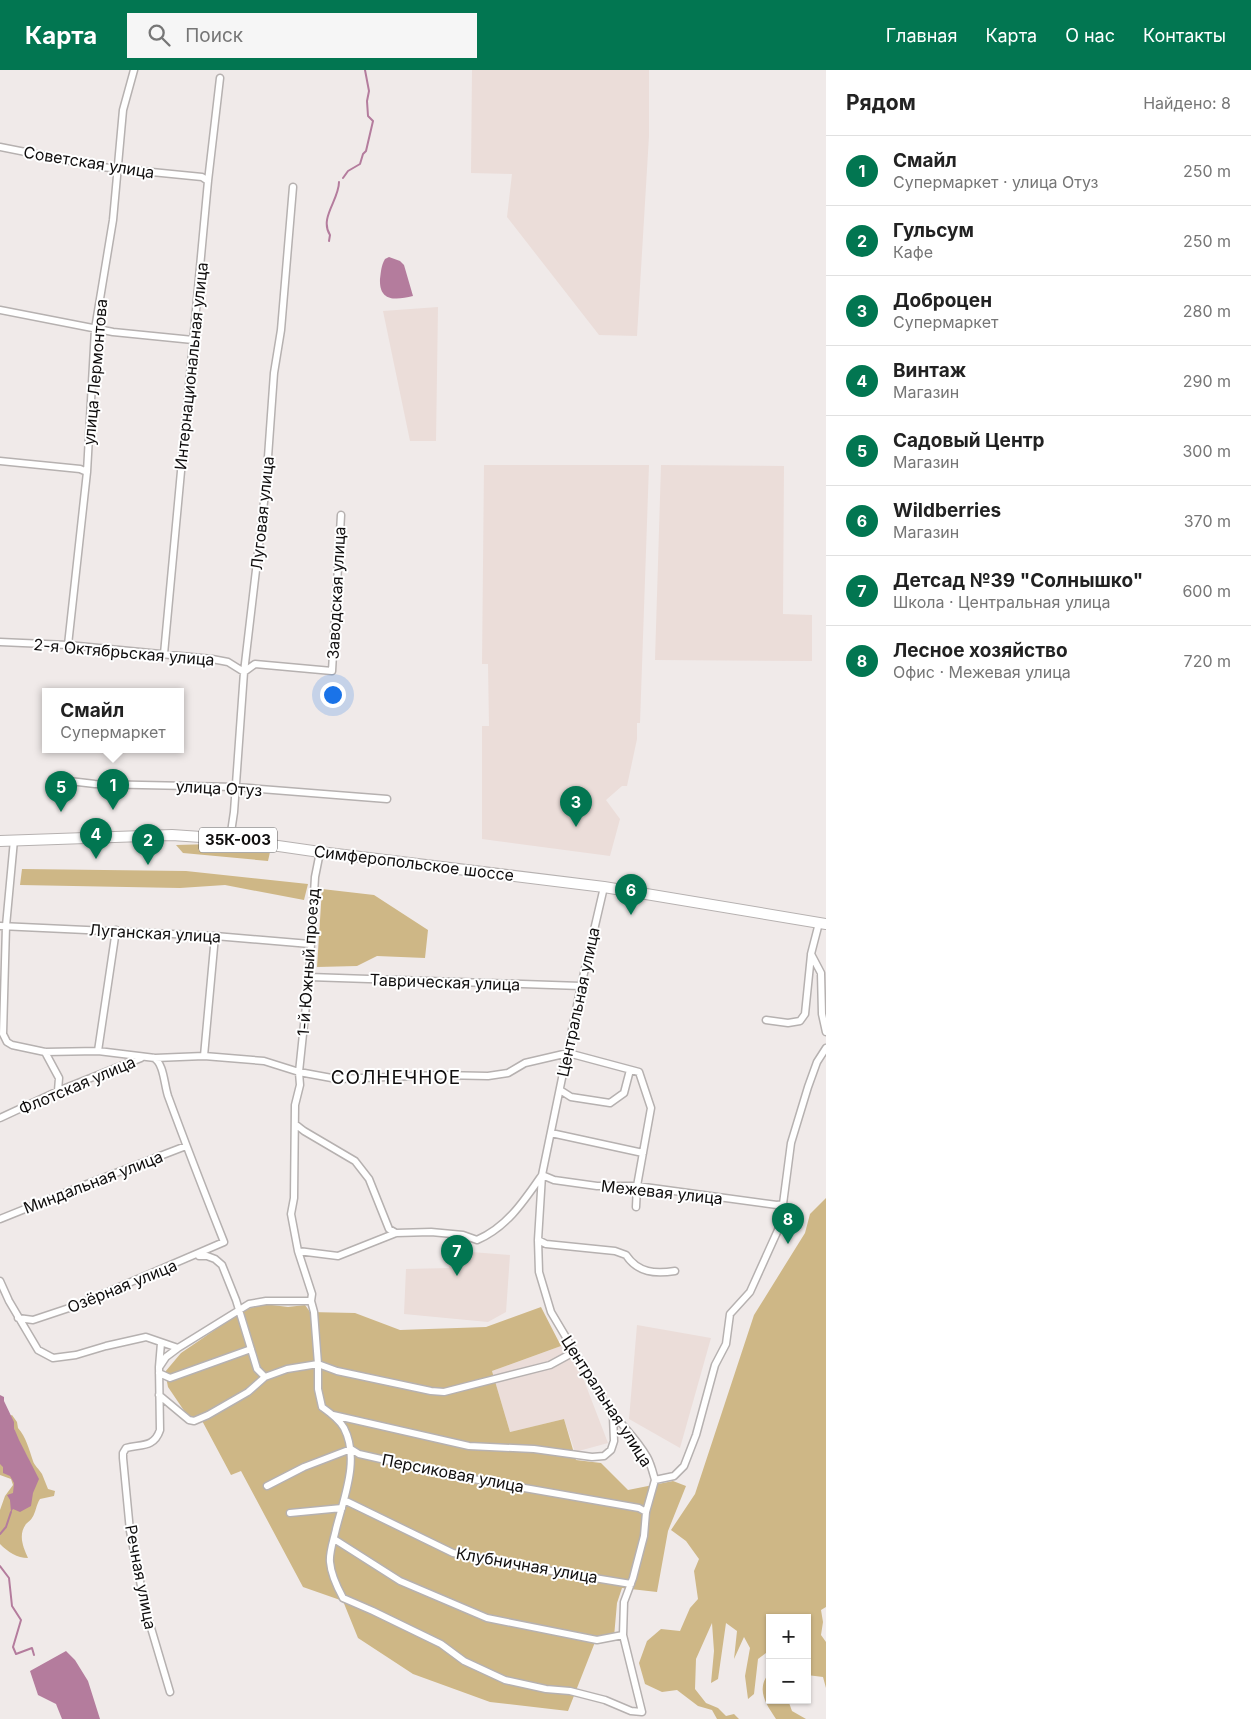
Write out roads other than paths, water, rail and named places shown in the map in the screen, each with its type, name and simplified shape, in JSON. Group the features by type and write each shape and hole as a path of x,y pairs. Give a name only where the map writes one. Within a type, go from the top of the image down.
{"main road":[{"name":"Симферопольское шоссе","path":"0,841 172,836 230,839 604,888 822,924"}],"street":[{"name":"улица Лермонтова","path":"68,645 87,472 95,329 113,220 123,110 134,70"},
{"name":"Интернациональная улица","path":"164,654 208,181 220,78"},
{"name":"Советская улица","path":"0,147 118,170 202,177 208,181"},
{"name":"Луговая улица","path":"230,839 236,787 244,672 266,485 274,373 281,330 293,188"},
{"path":"0,310 83,325 95,329 193,340"},
{"path":"0,461 80,469 87,472"},
{"name":"Заводская улица","path":"244,672 255,664 332,671 341,515"},
{"name":"2-я Октябрьская улица","path":"0,642 68,645 212,659 228,662 244,672"},
{"name":"улица Отуз","path":"52,779 95,784 236,787 387,798"},
{"path":"14,840 3,926 3,1034 7,1042 12,1045 45,1052 98,1051 155,1058 204,1056 264,1061 299,1072 337,1079 439,1074 488,1076 508,1073 525,1063 568,1053 639,1072 651,1108 637,1186 636,1207"},
{"name":"1-й Южный проезд","path":"320,852 315,877 309,977 299,1072 300,1085 294,1105 294,1198 291,1214 298,1251 312,1294 311,1301 314,1312 318,1364 318,1389 322,1407 344,1427 351,1449"},
{"name":"Центральная улица","path":"604,888 581,986 542,1175 538,1240 539,1272 551,1312 613,1416 637,1442 648,1458 655,1480"},
{"path":"766,1020 788,1023 800,1021 805,1014 811,954 822,924"},
{"name":"Луганская улица","path":"3,926 116,930 310,944"},
{"path":"98,1051 116,930"},
{"path":"204,1056 215,936"},
{"path":"811,954 821,973 822,1014 826,1032"},
{"name":"Таврическая улица","path":"309,977 581,986"},
{"path":"267,1486 304,1467 351,1449 349,1481 330,1562 334,1581 343,1598 441,1644 464,1661 505,1680 546,1689 570,1691 605,1700 632,1711 642,1712 623,1635 624,1602 644,1536 646,1512 655,1480 674,1476 684,1466 696,1435 716,1365 726,1344 730,1314 750,1292 787,1210 784,1204 791,1143 811,1078 817,1062 826,1048"},
{"path":"45,1052 59,1078 58,1091"},
{"name":"Флотская улица","path":"0,1118 58,1091 138,1058 155,1058"},
{"path":"155,1058 161,1065 165,1086 186,1146"},
{"path":"560,1090 571,1097 610,1103 624,1093 630,1070"},
{"path":"295,1124 355,1160 369,1179 389,1229 396,1234"},
{"path":"551,1132 643,1153"},
{"name":"Миндальная улица","path":"0,1219 186,1146"},
{"name":"Озёрная улица","path":"18,1318 33,1320 75,1306 224,1242 186,1146"},
{"name":"Центральная улица","path":"298,1251 338,1256 396,1234 431,1232 463,1235 477,1240 492,1234 508,1219 526,1200 542,1175"},
{"name":"Межевая улица","path":"542,1175 554,1180 597,1186 637,1186 777,1205 784,1204"},
{"path":"538,1240 546,1244 615,1251 626,1255 632,1264 655,1274 675,1271"},
{"path":"195,1255 207,1256 215,1259 222,1265 239,1310 257,1369 265,1377"},
{"path":"0,1281 18,1318 38,1350 52,1358 76,1355 146,1337 178,1348"},
{"path":"159,1370 166,1356 249,1304 266,1301 311,1301"},
{"path":"161,1343 159,1396 189,1420 194,1421 248,1392 265,1377 287,1369 318,1364 337,1371 431,1391 444,1392 550,1365 574,1352"},
{"path":"159,1370 170,1378 251,1349"},
{"name":"Речная улица","path":"159,1396 160,1430 157,1438 152,1443 126,1448 123,1458 130,1531 146,1610 170,1692"},
{"path":"333,1415 469,1446 534,1448 592,1457 604,1456 611,1450 614,1441 613,1416"},
{"name":"Персиковая улица","path":"351,1449 359,1454 418,1468 639,1508 646,1512"},
{"name":"Клубничная улица","path":"344,1500 453,1553 631,1584"},
{"path":"290,1513 342,1508"},
{"path":"334,1539 400,1581 487,1618 597,1640 623,1635"}],"waterway":[{"path":"343,178 348,171 360,164 366,151 373,121 368,116 367,101 369,91 365,70"},
{"path":"329,241 330,235 327,229 328,216 339,182"},
{"path":"0,1534 6,1527 11,1512"},
{"path":"0,1566 9,1578 12,1606 21,1620 13,1647 16,1654 32,1648 34,1655"}],"place":[{"name":"Смайл","path":"113,810"},
{"name":"Садовый Центр","path":"61,812"},
{"name":"Доброцен","path":"576,827"},
{"name":"Винтаж","path":"96,859"},
{"name":"Гульсум","path":"148,865"},
{"name":"Wildberries","path":"631,915"},
{"name":"Лесное хозяйство","path":"788,1244"},
{"name":"Детсад №39 \"Солнышко\"","path":"457,1276"}],"district":[{"name":"СОЛНЕЧНОЕ","path":"396,1077"}]}
